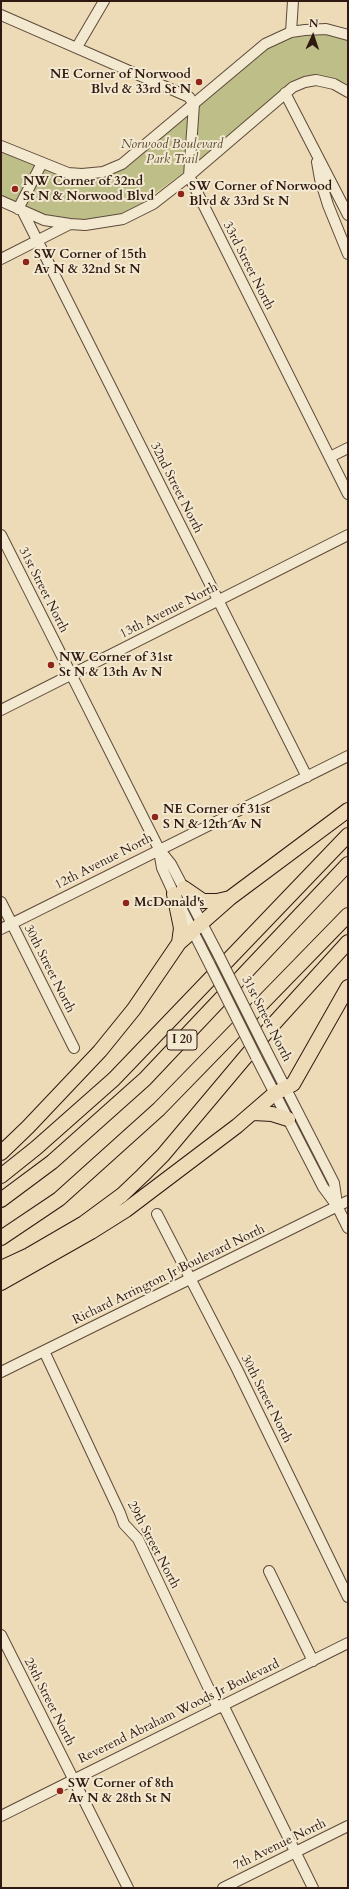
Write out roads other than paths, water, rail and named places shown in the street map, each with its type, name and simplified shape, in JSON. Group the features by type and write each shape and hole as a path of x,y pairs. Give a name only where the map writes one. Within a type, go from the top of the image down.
{"highway":[{"path":"1,1153 60,1095 100,1051 134,1009 178,943 230,898 348,810"},
{"path":"1,1176 36,1148 114,1079 348,835"},
{"name":"I 20","path":"1,1200 52,1162 145,1079 348,864"},
{"path":"178,943 181,928 179,891 202,901 217,901 230,898"},
{"name":"I 20","path":"1,1238 59,1199 160,1109 348,915"},
{"path":"1,1268 68,1233 122,1195 163,1155 260,1039 348,942"},
{"path":"1,1283 91,1232 142,1198 281,1091 293,1084 348,987"},
{"path":"254,1113 272,1114 288,1119"}],"street":[{"path":"77,47 104,1"},
{"path":"291,32 293,1"},
{"path":"1,15 189,97 194,104 189,176"},
{"path":"1,146 68,173 82,174 102,172 122,164 265,44 291,32 326,29 348,35"},
{"path":"1,201 44,220 70,224 85,225 123,219 153,204 189,176 285,93 305,82 316,80 334,84 348,92"},
{"path":"285,93 316,156 330,178 348,215"},
{"path":"316,156 320,179 328,205 348,254"},
{"path":"20,209 42,163"},
{"name":"33rd Street North","path":"189,176 348,494"},
{"name":"32nd Street North","path":"20,209 307,777"},
{"path":"1,259 70,224"},
{"path":"330,457 348,448"},
{"name":"31st Street North","path":"1,535 159,849 162,868 179,891 197,927 210,965 256,1057 281,1091 334,1183 337,1206"},
{"name":"13th Avenue North","path":"1,710 348,535"},
{"name":"12th Avenue North","path":"1,929 348,756"},
{"name":"30th Street North","path":"1,902 74,1048"},
{"name":"31st Street North","path":"197,927 219,956 265,1048 281,1091 288,1119 323,1187 337,1206 348,1228"},
{"name":"Richard Arrington Jr Boulevard North","path":"1,1372 189,1278 348,1201"},
{"name":"30th Street North","path":"157,1214 243,1382 348,1597"},
{"name":"29th Street North","path":"44,1351 120,1512 124,1524 138,1539 314,1888"},
{"path":"269,1570 313,1660"},
{"name":"28th Street North","path":"1,1635 128,1888"},
{"name":"Reverend Abraham Woods Jr Boulevard","path":"1,1816 348,1643"},
{"name":"7th Avenue North","path":"223,1888 348,1826"}],"place":[{"name":"NE Corner of Norwood Blvd & 33rd St N","path":"199,82"},
{"name":"NW Corner of 32nd St N & Norwood Blvd","path":"15,189"},
{"name":"SW Corner of Norwood Blvd & 33rd St N","path":"181,194"},
{"name":"SW Corner of 15th Av N & 32nd St N","path":"26,262"},
{"name":"NW Corner of 31st St N & 13th Av N","path":"51,665"},
{"name":"NE Corner of 31st S N & 12th Av N","path":"155,817"},
{"name":"McDonald's","path":"126,903"},
{"name":"SW Corner of 8th Av N & 28th St N","path":"60,1791"}],"park label":[{"name":"Norwood Boulevard Park Trail","path":"172,152"}]}
